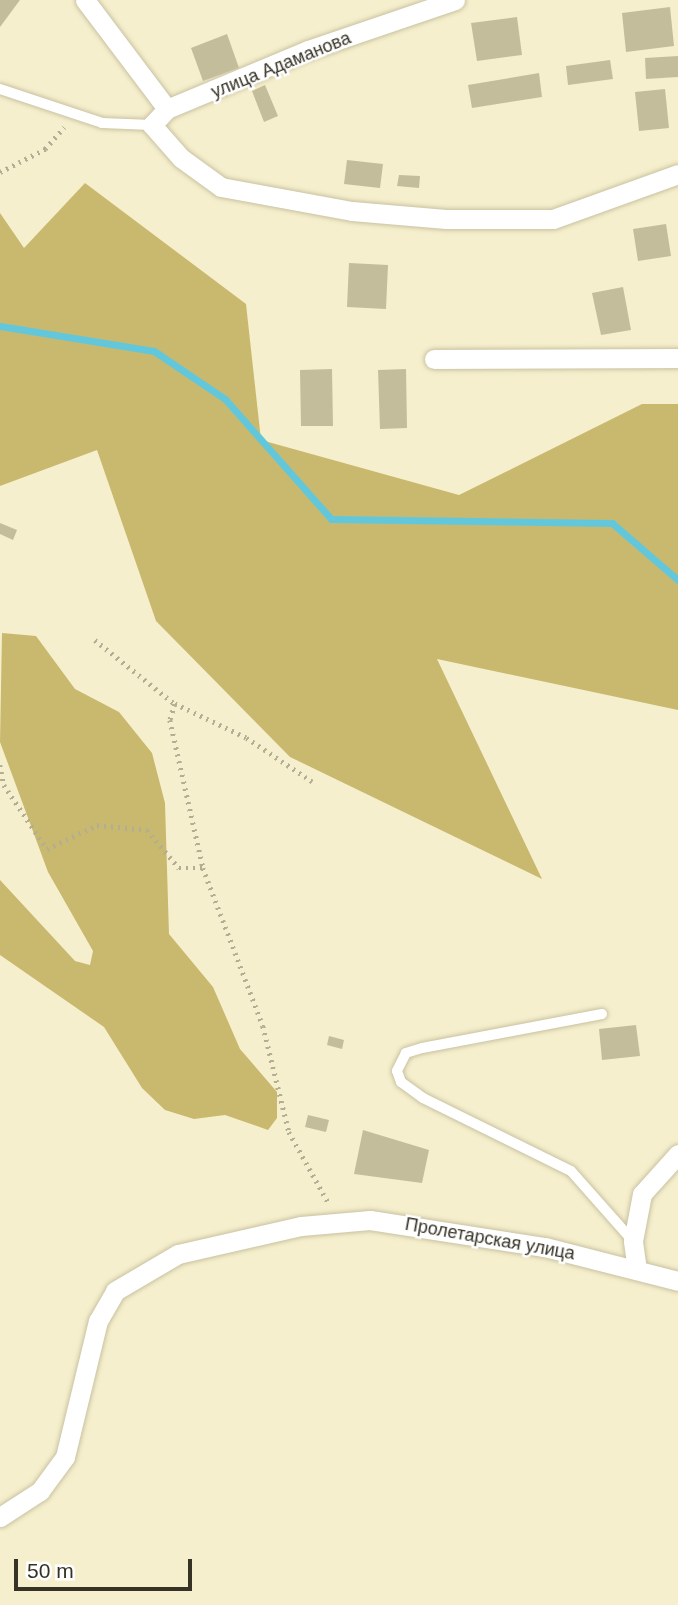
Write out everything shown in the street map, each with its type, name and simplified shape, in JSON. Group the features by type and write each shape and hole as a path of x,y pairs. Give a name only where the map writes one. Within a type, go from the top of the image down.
{"street":[{"path":"85,0 167,109"},
{"name":"улица Адаманова","path":"152,125 167,109 308,50 455,0"},
{"path":"152,125 181,158 221,187 352,211 553,219 678,174"},
{"path":"434,359 678,358"},
{"path":"638,1270 633,1241 642,1194 678,1154"},
{"name":"Пролетарская улица","path":"0,1517 40,1491 65,1457 98,1321 115,1291 178,1254 340,1223 438,1226 678,1281"}],"lane":[{"path":"0,89 129,129 152,125"},
{"path":"602,1014 422,1048 406,1053 397,1071 401,1082 423,1098 571,1171 633,1241"}],"path":[{"path":"0,172 46,149 76,114"},
{"path":"95,640 175,704 246,738 312,782"},
{"path":"175,704 170,720 203,868 262,1026 289,1132 340,1223"},
{"path":"0,765 4,785 47,849 97,825 147,830 179,868 203,868"}],"shaded area":[{"path":"85,183 246,304 261,440 459,495 642,404 678,404 678,710 437,659 542,879 290,757 156,621 97,450 0,486 0,213 24,248"},
{"path":"2,633 36,636 75,689 119,712 152,753 165,803 169,934 213,987 240,1049 277,1092 277,1118 268,1130 225,1115 194,1119 165,1110 142,1088 104,1027 0,955 0,880 75,961 90,965 93,951 48,872 0,742"}],"building":[{"path":"0,0 20,0 0,27"},
{"path":"670,7 674,46 626,52 622,13"},
{"path":"517,17 522,55 477,61 471,23"},
{"path":"227,34 239,68 203,81 191,48"},
{"path":"678,56 678,77 646,79 645,58"},
{"path":"610,60 613,79 568,85 566,66"},
{"path":"539,73 542,97 472,108 468,85"},
{"path":"265,85 278,116 264,122 252,91"},
{"path":"665,89 669,128 639,131 635,92"},
{"path":"347,160 383,164 380,188 344,184"},
{"path":"399,175 420,176 419,188 397,186"},
{"path":"666,224 671,256 638,261 633,229"},
{"path":"349,263 388,265 386,309 347,307"},
{"path":"623,287 631,330 601,335 592,293"},
{"path":"332,369 333,426 301,426 300,370"},
{"path":"406,369 407,428 380,429 378,370"},
{"path":"0,523 17,530 13,540 0,534"},
{"path":"636,1025 640,1056 602,1060 599,1029"},
{"path":"329,1036 344,1040 342,1049 327,1045"},
{"path":"308,1115 329,1120 326,1132 305,1127"},
{"path":"363,1130 429,1150 422,1183 354,1174"}],"waterway":[{"path":"0,326 154,351 225,399 331,519 612,523 678,580"}]}
